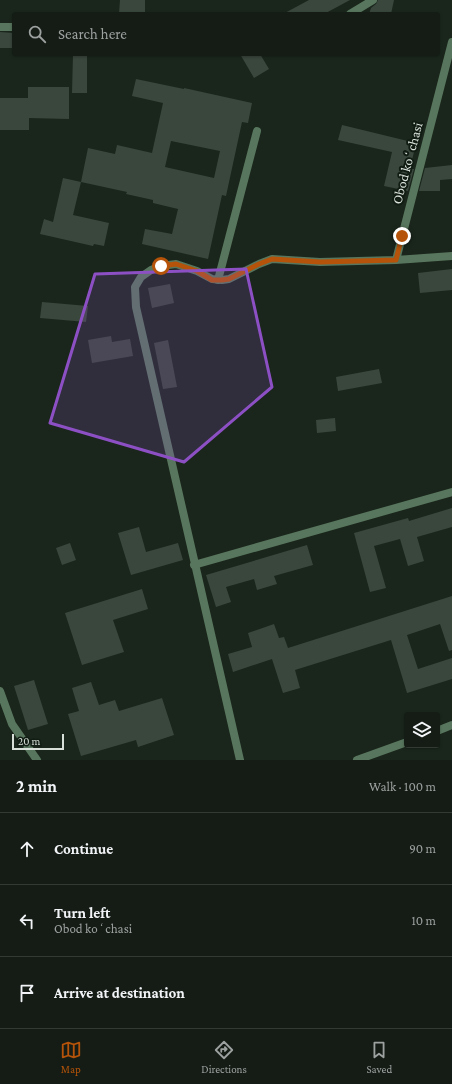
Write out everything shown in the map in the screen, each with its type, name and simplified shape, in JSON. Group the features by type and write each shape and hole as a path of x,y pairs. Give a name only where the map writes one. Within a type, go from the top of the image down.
{"street":[{"path":"353,12 373,0"},
{"path":"0,27 12,27"},
{"name":"Obod koʻchasi","path":"396,260 449,70 452,42"},
{"path":"218,280 257,131"},
{"path":"240,760 194,565 136,307 135,287 141,277 151,270 161,266 176,264 197,271 212,280 218,280 229,279 272,259 320,262 396,260 452,256"},
{"path":"194,565 452,492"},
{"path":"0,691 12,724 37,760"},
{"path":"440,730 452,725"},
{"path":"357,760 404,743"}],"highlighted area":[{"path":"246,269 272,387 184,462 50,423 95,274"}],"building":[{"path":"120,0 145,0 145,12 119,12"},
{"path":"309,0 350,0 328,12 287,12"},
{"path":"378,0 394,0 391,12 370,12 371,8"},
{"path":"0,32 12,33 12,48 0,48"},
{"path":"73,56 87,56 87,93 72,93"},
{"path":"241,56 261,56 269,69 254,78"},
{"path":"136,79 252,103 248,123 242,122 226,196 222,195 208,259 142,244 145,229 172,234 178,209 153,203 153,200 126,194 127,192 81,182 88,148 115,154 117,145 152,153 163,103 132,96","holes":["171,141 220,151 214,178 165,167"]},
{"path":"28,87 69,87 69,119 29,118 29,130 0,130 0,98 28,98"},
{"path":"342,125 416,143 410,169 414,169 408,191 384,186 392,152 338,140"},
{"path":"452,165 452,179 440,180 440,191 419,191 425,168"},
{"path":"63,178 81,182 73,215 109,223 104,246 94,244 93,246 40,234 44,219 53,222"},
{"path":"452,269 452,290 420,293 418,273"},
{"path":"170,284 174,303 152,308 148,288"},
{"path":"42,302 88,306 86,322 40,318"},
{"path":"111,336 112,342 130,339 133,356 92,363 88,340"},
{"path":"168,340 177,387 163,389 154,343"},
{"path":"379,369 382,383 338,391 336,377"},
{"path":"335,418 336,431 317,433 316,420"},
{"path":"452,508 452,527 417,537 424,561 408,566 400,539 374,546 386,588 370,592 354,533 408,518 409,521"},
{"path":"139,527 146,552 178,543 183,560 131,575 118,533"},
{"path":"70,543 76,560 62,565 56,548"},
{"path":"307,545 313,565 274,576 277,584 257,590 254,579 226,587 231,602 216,607 206,575"},
{"path":"142,589 148,609 113,620 124,652 82,665 65,613"},
{"path":"452,596 452,650 449,651 440,624 407,635 418,669 452,658 452,679 407,693 391,640 295,670 300,688 283,693 272,659 233,672 228,654 252,647 248,633 274,624 279,638 284,637 288,648"},
{"path":"34,680 48,724 28,730 14,686"},
{"path":"91,682 99,705 115,700 119,711 162,698 174,735 138,747 136,740 81,756 68,714 79,711 72,688"}],"route":[{"path":"161,266 176,264 197,271 212,280 222,280 229,279 272,259 320,262 396,260 402,236"}]}
